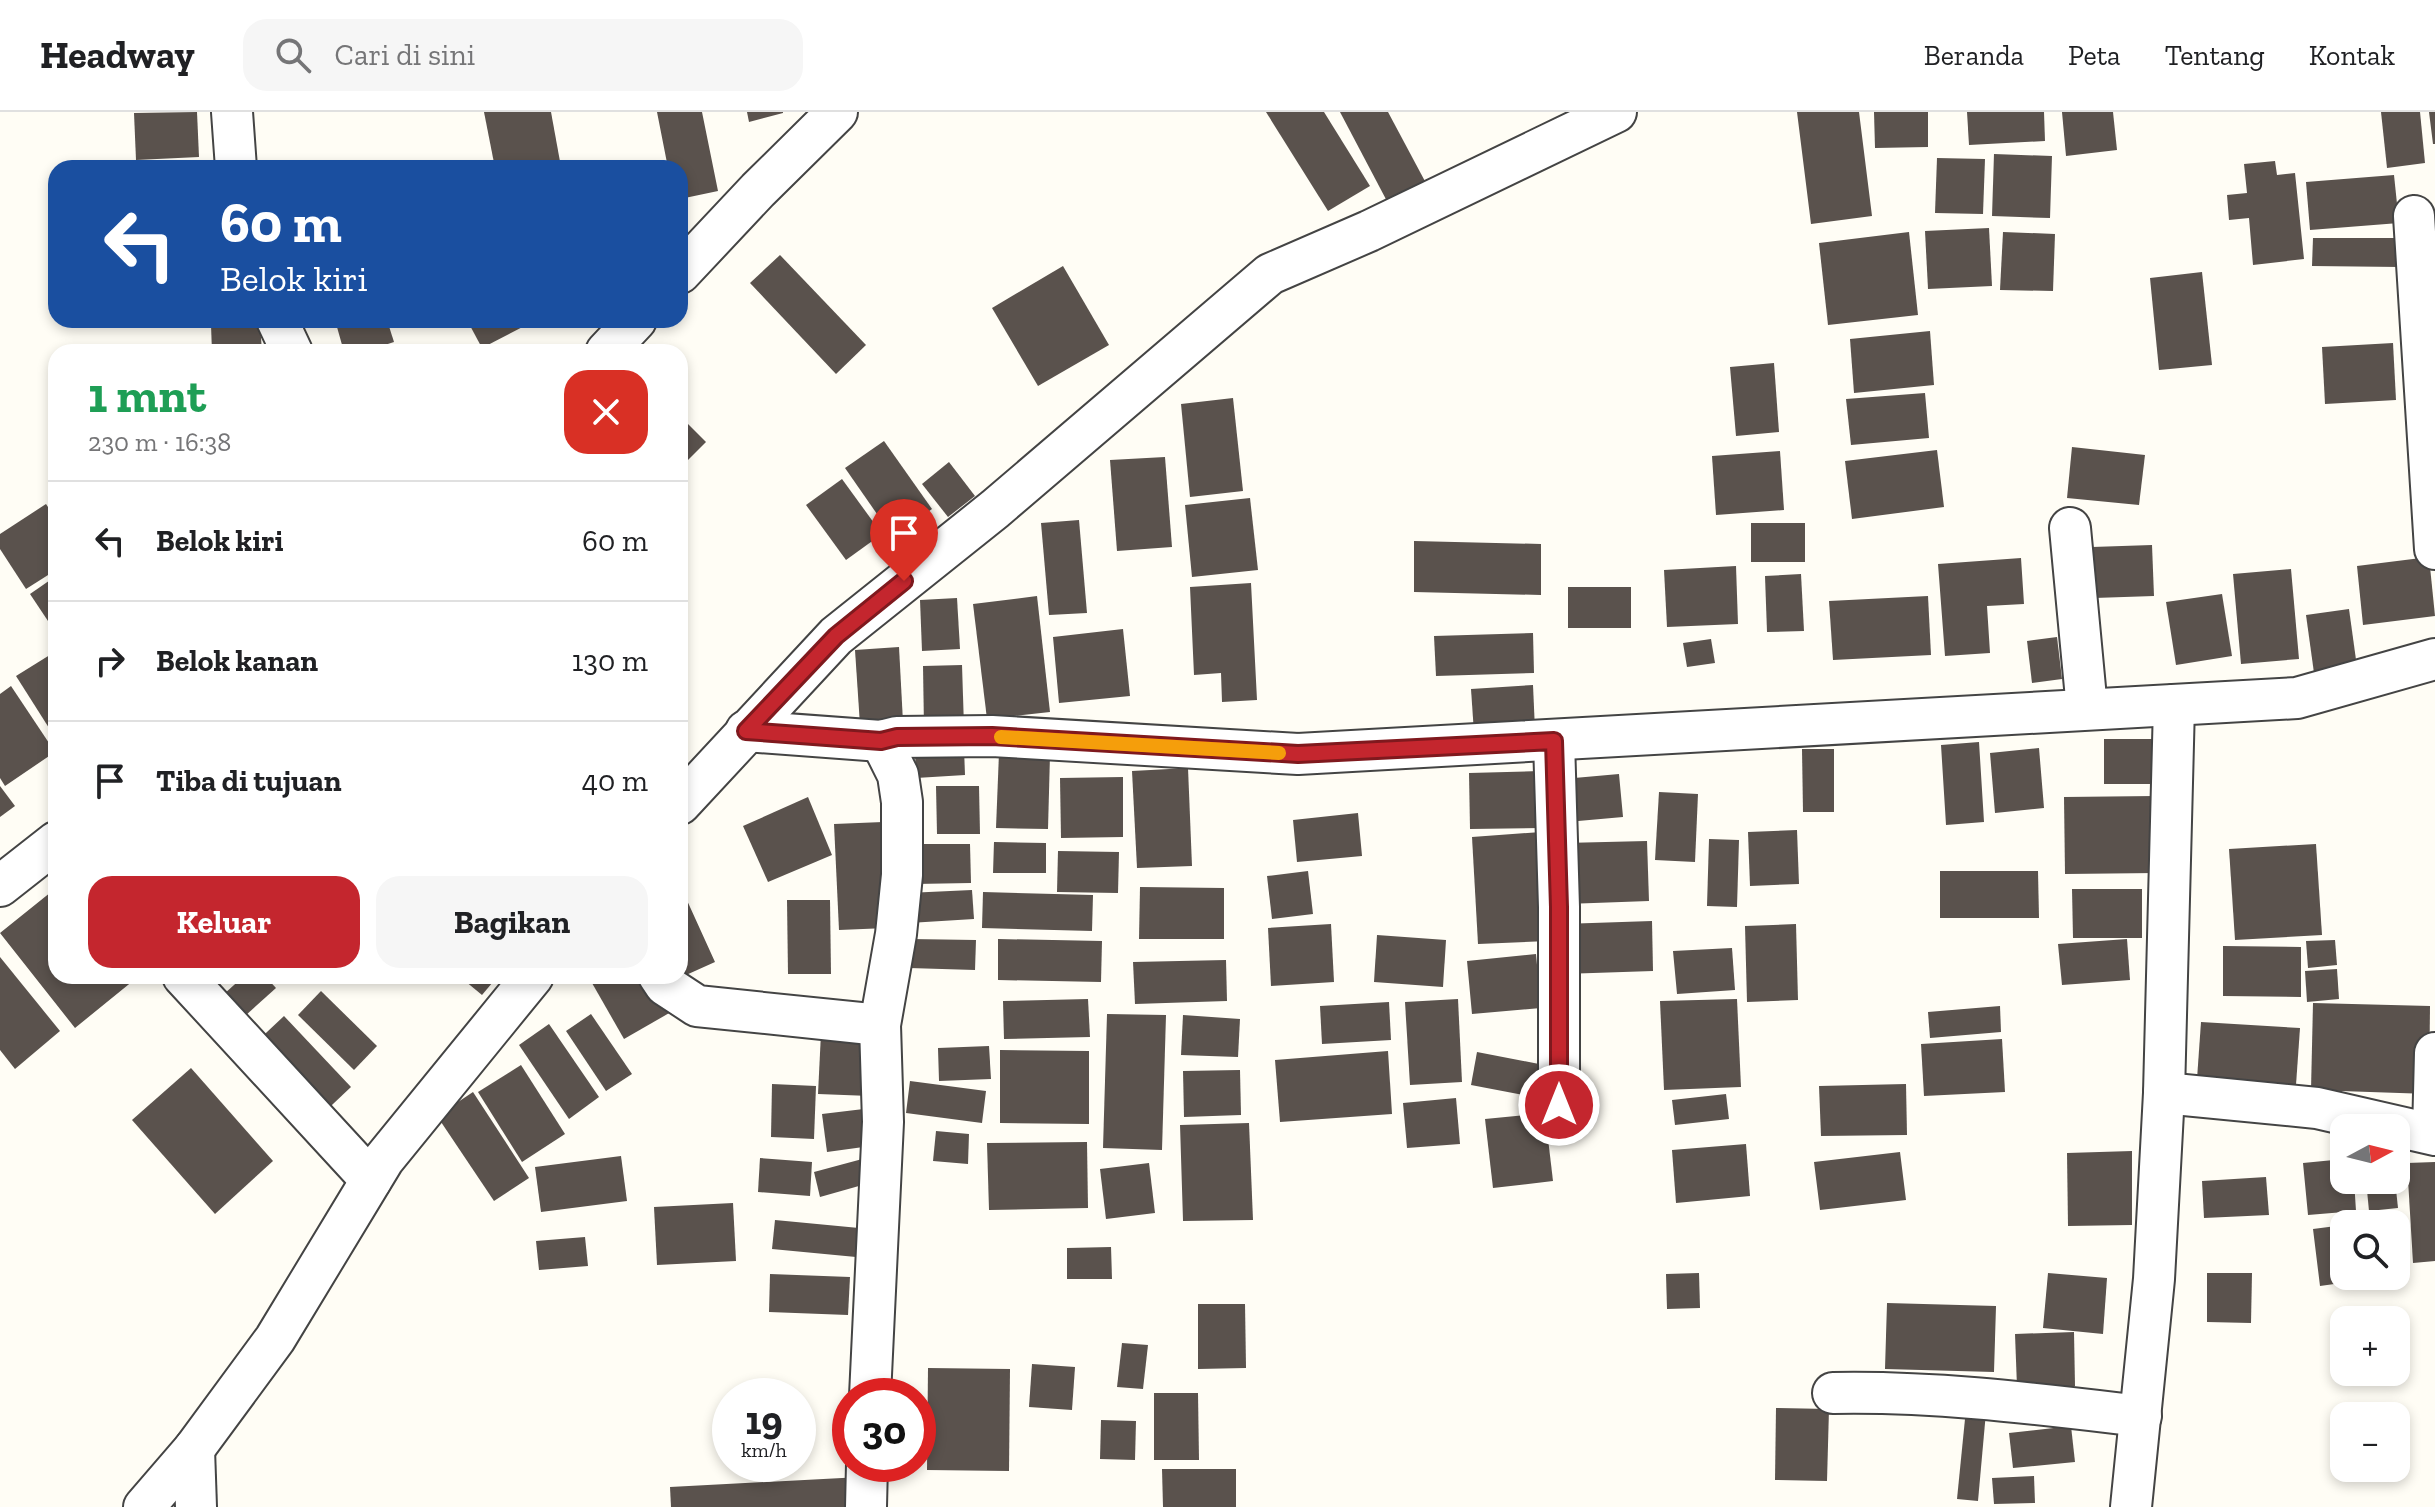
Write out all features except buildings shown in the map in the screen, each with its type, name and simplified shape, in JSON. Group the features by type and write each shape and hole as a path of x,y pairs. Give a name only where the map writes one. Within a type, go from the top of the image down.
{"street":[{"path":"232,112 235,160"},
{"path":"688,264 837,112"},
{"path":"688,795 836,636 995,509 1270,274 1369,231 1616,112"},
{"path":"2414,216 2435,549"},
{"path":"614,344 628,328"},
{"path":"2070,528 2087,709"},
{"path":"746,731 881,741 897,737 992,736 1298,754 2297,698 2435,659"},
{"path":"2131,1507 2154,1279 2164,1093 2174,705"},
{"path":"871,1378 883,1122 880,1025 896,934 902,875 902,802 898,775 881,741"},
{"path":"1554,741 1559,907 1559,1105"},
{"path":"0,886 48,848"},
{"path":"190,984 371,1180"},
{"path":"144,1507 194,1449 275,1339 384,1159 526,984"},
{"path":"664,984 697,1006 880,1025"},
{"path":"2164,1093 2317,1108 2434,1134 2435,1053"},
{"path":"1833,1393 1964,1396 2141,1416"},
{"path":"194,1449 196,1507"},
{"path":"866,1507 867,1482"}],"slow traffic":[{"path":"1001,737 1279,753"}],"route":[{"path":"904,581 836,636 746,731 881,741 897,737 992,736 1298,754 1554,741 1559,907 1559,1105"}]}
